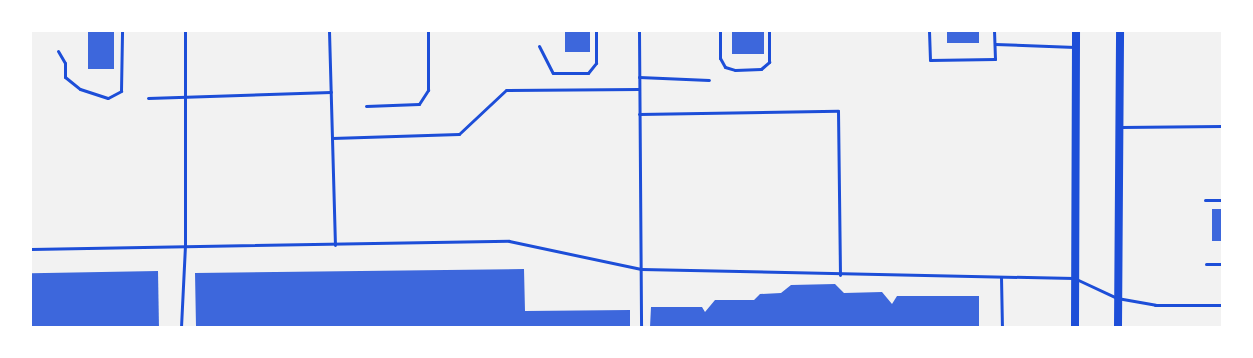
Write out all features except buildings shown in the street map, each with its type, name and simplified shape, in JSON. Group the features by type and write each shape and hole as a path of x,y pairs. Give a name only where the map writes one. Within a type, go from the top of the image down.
{"main road":[{"path":"1075,327 1076,31"},
{"path":"1118,327 1120,31"}],"lane":[{"path":"58,51 65,63 65,77 80,89 108,98 121,91 122,31"},
{"path":"181,327 185,245 185,31"},
{"path":"329,31 335,244"},
{"path":"366,106 419,104 428,90 428,31"},
{"path":"539,46 553,73 588,74 596,63 596,31"},
{"path":"639,31 641,327"},
{"path":"720,31 720,58 725,67 735,70 761,69 769,62 769,31"},
{"path":"929,31 930,60 995,59 994,31"},
{"path":"995,44 1077,47"},
{"path":"639,77 709,80"},
{"path":"332,138 459,134 506,90 639,89"},
{"path":"148,98 185,98 331,92"},
{"path":"639,114 838,111 840,275"},
{"path":"1119,127 1222,126"},
{"path":"1205,200 1222,200"},
{"path":"31,249 185,245 509,241 641,269 840,275 912,273 1001,277 1074,278 1117,298 1155,305 1222,305"},
{"path":"1206,264 1222,264"},
{"path":"1001,277 1002,327"}]}
